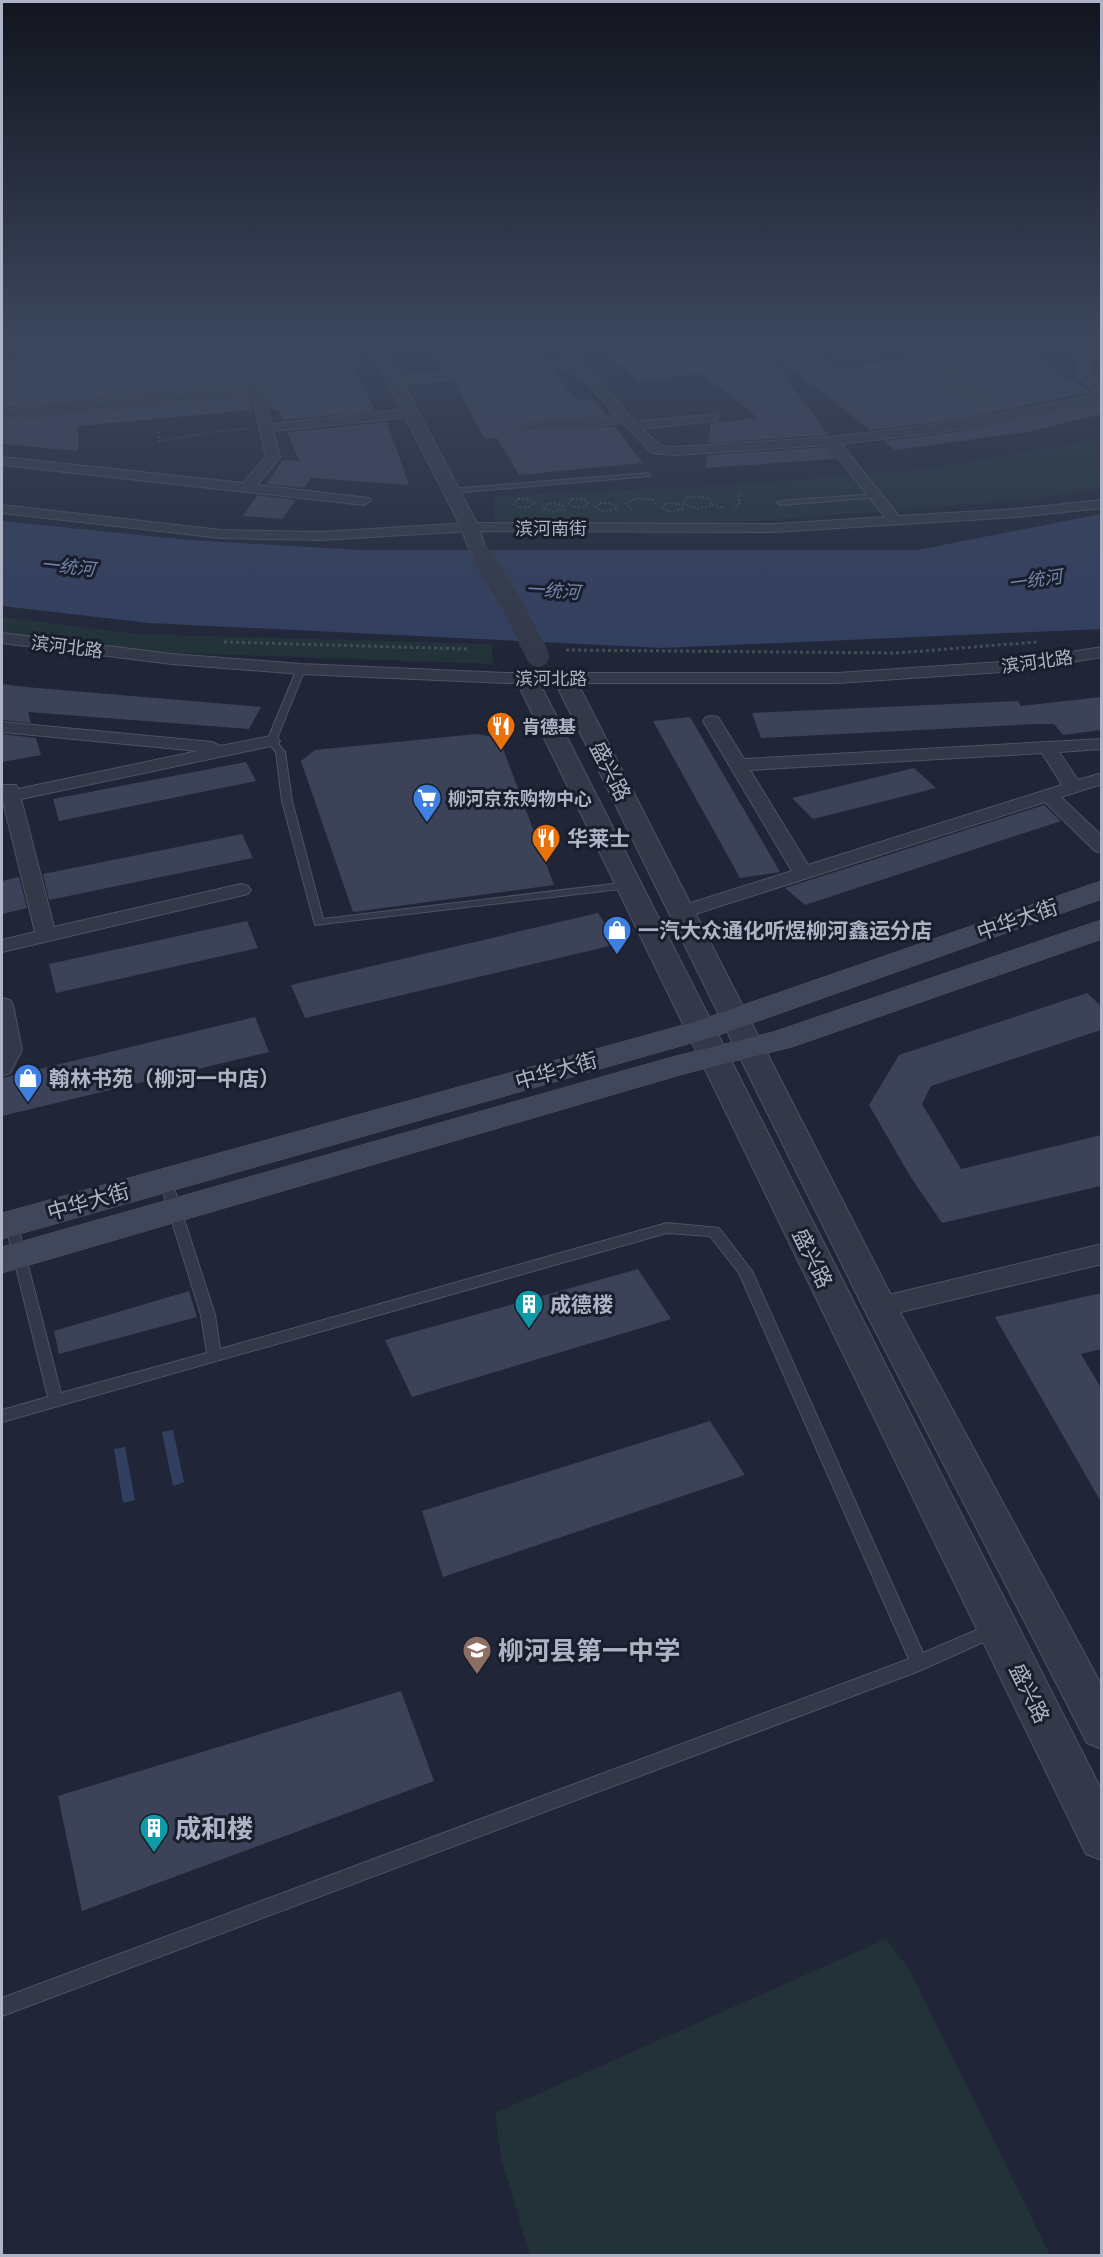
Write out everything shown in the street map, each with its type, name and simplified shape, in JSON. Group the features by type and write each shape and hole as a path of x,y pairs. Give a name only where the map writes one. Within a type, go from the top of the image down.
{"main road":[{"name":"中华大街","path":"10,1258 683,1064 735,1018 1101,889"},
{"name":"中华大街","path":"6,1225 165,1179 707,1044 749,1048 781,1040 1101,929"}],"street":[{"path":"247,488 273,457 271,448"},
{"path":"430,448 472,535 548,668"},
{"path":"655,448 675,451 717,448"},
{"path":"838,448 894,519"},
{"path":"2,461 364,501"},
{"name":"滨河南街","path":"2,509 221,534 321,536 774,528 1017,513 1101,504"},
{"name":"滨河北路","path":"2,638 172,659 301,669 548,668 837,678 1016,666 1101,652"},
{"name":"盛兴路","path":"548,668 629,885 1101,1838"},
{"name":"盛兴路","path":"548,668 682,912 880,1307 1101,1729"},
{"path":"712,721 803,873"},
{"path":"2,727 238,750"},
{"path":"46,936 6,793 238,750 271,741"},
{"path":"738,765 1101,744"},
{"path":"1047,747 1073,787"},
{"path":"682,912 1101,778"},
{"path":"1048,795 1101,847"},
{"path":"2,946 241,890"},
{"path":"2,1005 11,1050 2,1068"},
{"path":"880,1307 1101,1254"}],"lane":[{"path":"452,491 648,475"},
{"path":"781,502 876,496"},
{"path":"301,669 271,741 280,752 286,801 319,923 629,885"},
{"path":"165,1179 208,1315 214,1355"},
{"path":"6,1225 10,1258 56,1400"},
{"path":"2,1416 667,1228 714,1231 745,1271 919,1663"},
{"path":"2,2007 919,1663 997,1628"}],"path":[{"path":"733,510 740,503 738,496 741,493"},
{"path":"690,496 704,497 712,502 709,506 701,508 683,505 683,500 690,496"},
{"path":"626,505 628,500 638,498 653,500 659,507 653,509"},
{"path":"534,505 533,501 525,499 515,501 513,504 523,508 534,505 543,507"},
{"path":"569,505 570,501 579,499 588,501 589,505"},
{"path":"563,506 578,508 607,503 617,506 626,505 638,511"},
{"path":"596,506 599,510 606,512 615,510 617,506"},
{"path":"548,668 896,653 1042,641"},
{"path":"213,642 469,649"}],"shaded area":[{"path":"1044,448 1101,448 1101,488 1032,500 740,522 495,527 495,496 727,485 936,468"},
{"path":"2,617 136,634 491,644 493,664 151,652 2,635"},
{"path":"886,1939 911,1972 1050,2255 530,2255 501,2158 495,2113"}],"water":[{"name":"一统河","path":"1101,514 1101,629 663,648 149,623 2,606 2,521 189,540 360,550 917,550"},
{"path":"173,1430 184,1482 173,1486 162,1432"},
{"path":"125,1447 135,1500 123,1503 114,1449"}],"building":[{"path":"49,448 78,448 78,451"},
{"path":"294,448 396,448 409,485 311,478 304,488 266,484 283,460 299,461"},
{"path":"503,448 631,448 643,463 519,475"},
{"path":"828,448 836,459 706,468 707,455"},
{"path":"257,495 296,500 282,519 243,516"},
{"path":"2,684 261,707 249,729 28,712 31,723 2,720"},
{"path":"1101,697 1101,730 1063,735 1054,724 1036,724 761,738 752,713 1018,701 1021,706"},
{"path":"690,717 780,872 740,878 653,721"},
{"path":"2,734 36,738 41,755 2,762"},
{"name":"柳河京东购物中心","path":"477,734 499,738 554,885 353,912 301,761 315,750"},
{"path":"246,762 256,781 59,821 53,799"},
{"path":"914,768 936,788 813,819 792,798"},
{"path":"1044,805 1061,821 805,905 785,888"},
{"path":"242,834 253,858 49,900 43,874"},
{"path":"19,877 27,908 2,914 2,881"},
{"path":"598,913 618,944 305,1018 291,985"},
{"path":"247,921 258,948 56,993 49,964"},
{"path":"1087,993 1101,1006 1101,1030 931,1086 922,1104 961,1169 1101,1135 1101,1186 942,1223 910,1176 869,1105 899,1055"},
{"path":"255,1017 269,1052 2,1116 2,1078"},
{"name":"成德楼","path":"638,1269 671,1319 412,1397 385,1340"},
{"path":"189,1291 197,1317 59,1354 54,1331"},
{"path":"1101,1293 1101,1349 1081,1354 1101,1388 1101,1502 995,1317"},
{"path":"710,1421 745,1475 443,1577 422,1511"},
{"name":"成和楼","path":"401,1691 434,1781 82,1911 58,1796"}],"place":[{"name":"肯德基","path":"501,752"},
{"name":"柳河京东购物中心","path":"427,824"},
{"name":"华莱士","path":"546,864"},
{"name":"一汽大众通化听煜柳河鑫运分店","path":"617,956"},
{"name":"翰林书苑（柳河一中店）","path":"28,1104"},
{"name":"成德楼","path":"529,1330"},
{"name":"柳河县第一中学","path":"477,1676"},
{"name":"成和楼","path":"154,1854"}]}
